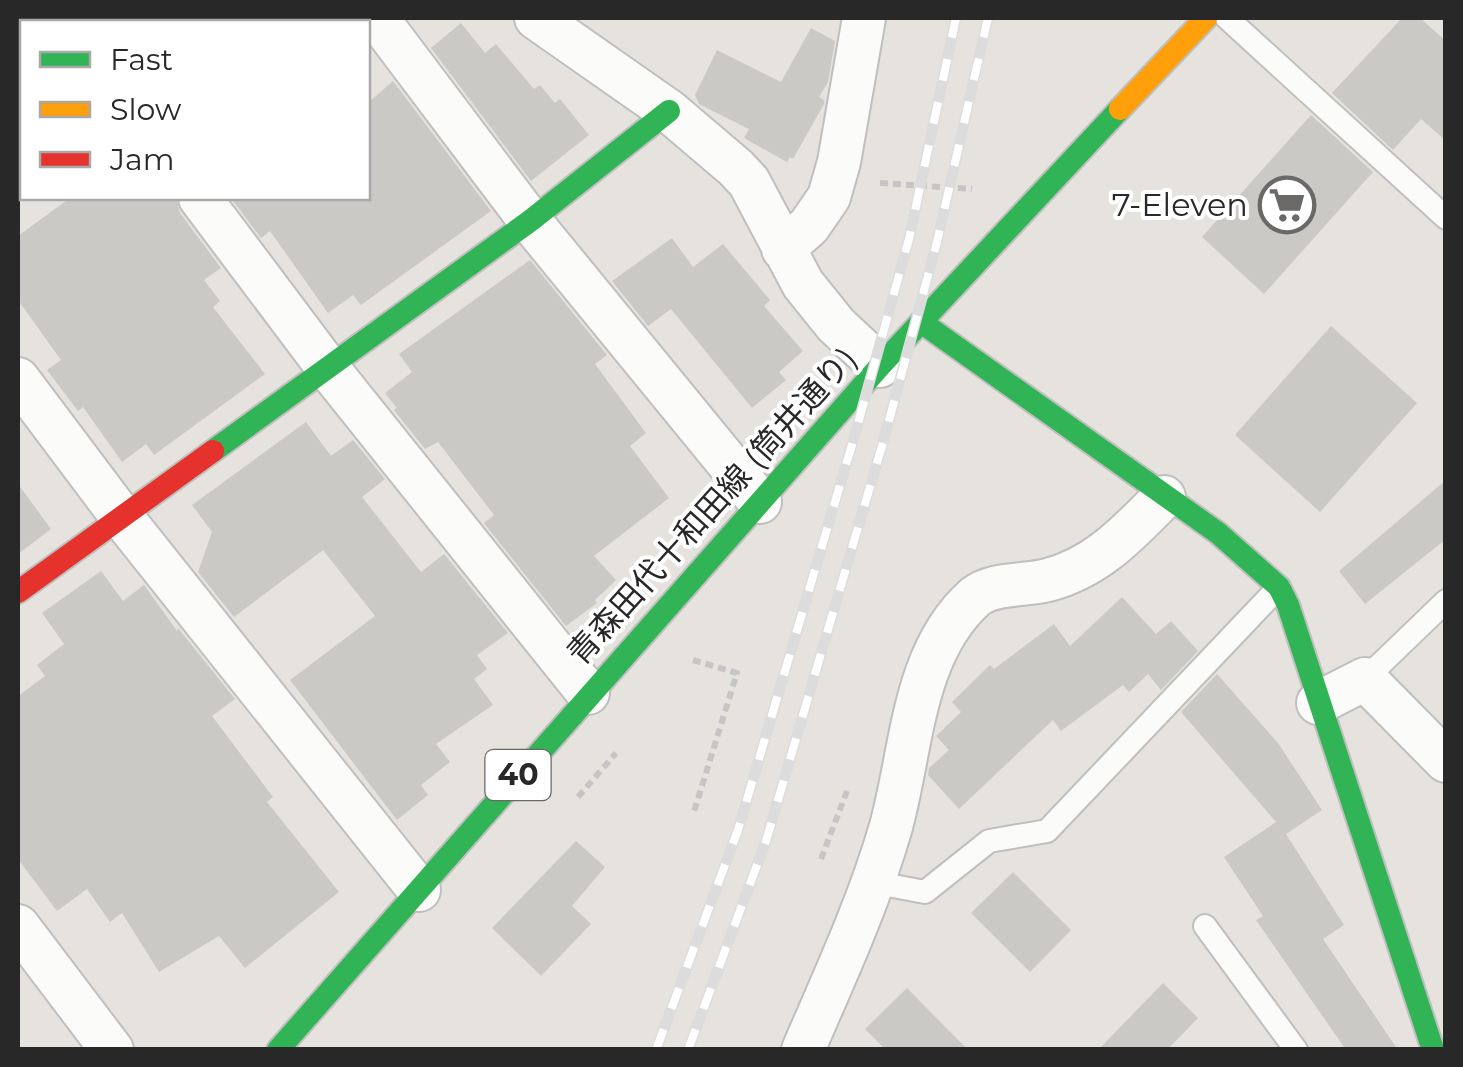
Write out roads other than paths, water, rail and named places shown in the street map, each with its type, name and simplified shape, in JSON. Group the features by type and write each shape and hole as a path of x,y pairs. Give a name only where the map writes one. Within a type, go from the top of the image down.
{"street":[{"path":"377,18 530,221 760,502"},
{"path":"536,18 670,112 749,182 802,284 880,366"},
{"path":"783,248 810,226 829,198 864,18"},
{"name":"青森田代十和田線 (筒井通り)","path":"278,1050 880,366 1206,18"},
{"path":"18,592 530,221 670,112"},
{"path":"202,200 327,367 588,694"},
{"path":"921,322 1218,532 1279,587 1429,1047"},
{"path":"18,379 121,516 418,890"},
{"path":"803,1050 872,882 890,829 929,666 950,628 978,595 1011,585 1046,581 1081,568 1111,550 1164,497"},
{"path":"1318,703 1365,679 1446,761"},
{"path":"18,926 112,1050"}],"lane":[{"path":"1227,18 1446,218"},
{"path":"872,882 925,892 988,841 1048,831 1279,587"},
{"path":"1365,679 1446,602"},
{"path":"1205,926 1296,1050"}],"railway":[{"path":"656,1050 738,830 854,438 909,239 956,18"},
{"path":"688,1050 766,841 884,439 936,246 988,18"}],"place":[{"name":"7-Eleven","path":"1287,205"}]}
